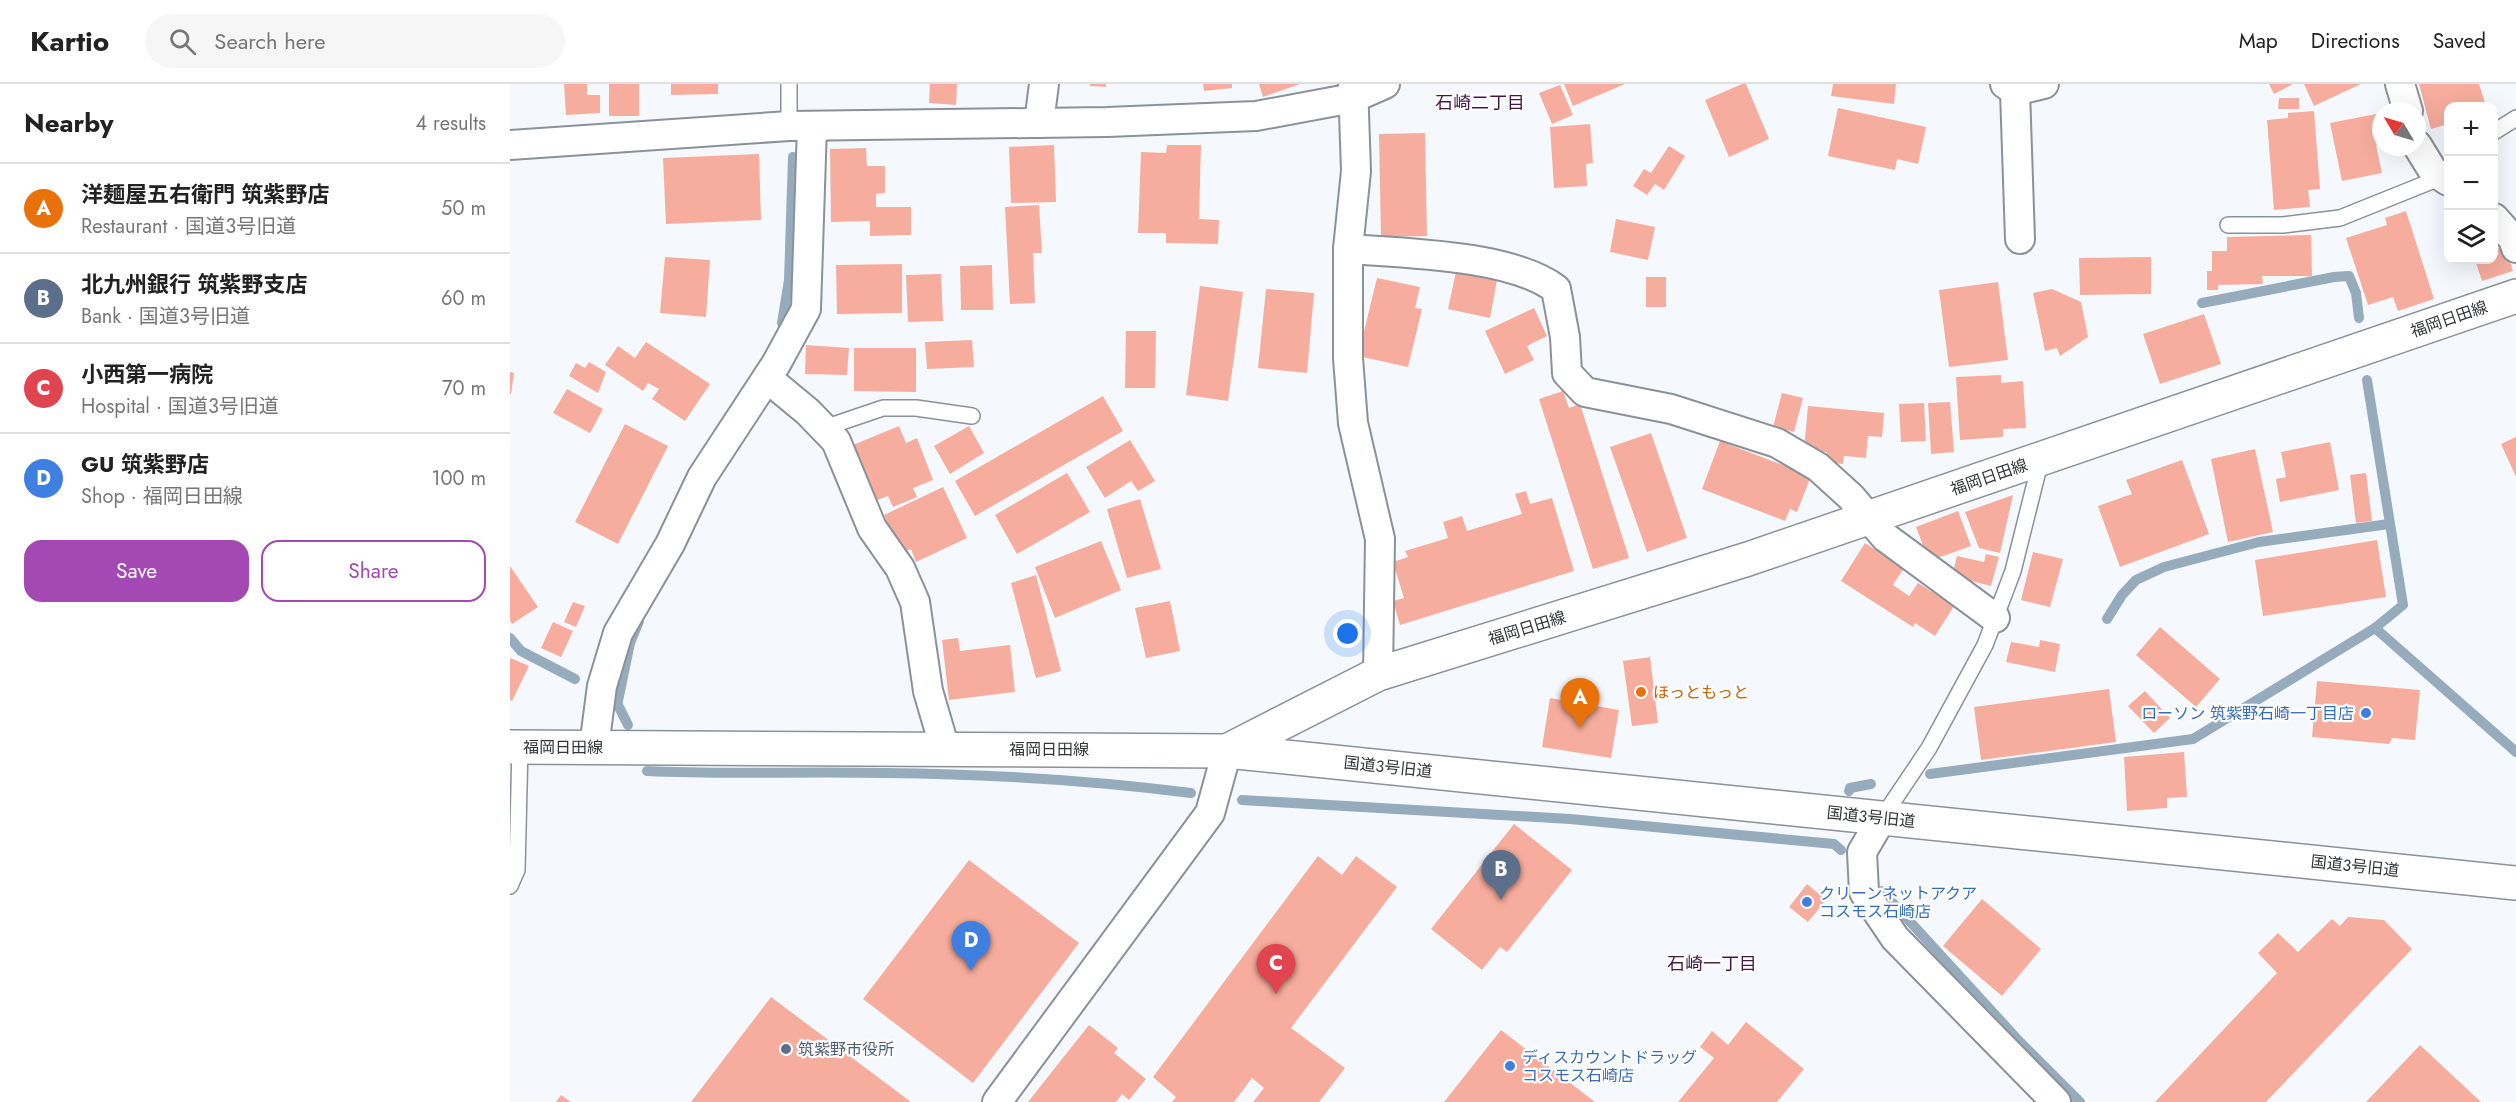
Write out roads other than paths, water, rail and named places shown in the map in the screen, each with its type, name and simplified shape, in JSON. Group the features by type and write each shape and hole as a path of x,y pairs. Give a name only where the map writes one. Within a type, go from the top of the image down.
{"main road":[{"name":"福岡日田線","path":"515,747 1227,751 1378,674 1737,563 2516,296"},
{"name":"国道3号旧道","path":"1227,751 2516,883"}],"street":[{"path":"1039,123 1044,84"},
{"path":"510,145 801,126 1039,123 1257,116 1385,84"},
{"path":"2020,239 2010,88 2044,84"},
{"path":"2400,84 2405,102"},
{"path":"1353,91 1356,171 1348,249 1348,358 1353,423 1380,539 1378,674"},
{"path":"594,747 602,686 618,633 670,544 702,477 767,378 806,309 801,126"},
{"path":"2426,154 2443,172"},
{"path":"2498,224 2512,239 2516,248"},
{"path":"1348,249 1476,260 1543,279 1556,289 1565,337 1567,373 1585,392 1671,408 1777,443 1818,466 1885,537 1995,618"},
{"path":"767,378 808,412 836,441 872,528 900,568 915,602 928,690 945,749"},
{"path":"997,1102 1210,813 1227,751"},
{"path":"1882,818 1862,852 1864,892 1895,938 2056,1102"}],"lane":[{"path":"789,84 801,126"},
{"path":"2498,129 2516,118"},
{"path":"2228,225 2283,225 2340,218 2443,172"},
{"path":"824,428 883,408 916,408 972,416"},
{"path":"1882,818 1929,748 1985,645 2013,571 2041,459"},
{"path":"510,886 516,870 515,747"}],"waterway":[{"path":"782,323 789,280 793,157"},
{"path":"2202,303 2349,276 2356,293 2359,318"},
{"path":"1930,774 2193,739 2375,628 2403,605 2367,380"},
{"path":"2107,619 2122,595 2136,580 2164,567 2259,542 2389,524"},
{"path":"618,701 630,643 639,621"},
{"path":"2375,628 2516,752"},
{"path":"510,638 521,651 575,679"},
{"path":"615,699 628,725"},
{"path":"647,771 1038,778 1191,793"},
{"path":"1849,791 1850,788 1871,784"},
{"path":"1242,800 1570,819 1834,844 1841,850"},
{"path":"1882,891 2019,1041 2080,1102"}],"place":[{"name":"ほっともっと","path":"1641,692"},
{"name":"ローソン 筑紫野石崎一丁目店","path":"2366,713"},
{"name":"洋麺屋五右衛門 筑紫野店","path":"1580,728"},
{"name":"北九州銀行 筑紫野支店","path":"1501,900"},
{"name":"クリーンネットアクア コスモス石崎店","path":"1807,902"},
{"name":"GU 筑紫野店","path":"971,971"},
{"name":"小西第一病院","path":"1276,994"},
{"name":"筑紫野市役所","path":"786,1049"},
{"name":"ディスカウントドラッグ コスモス石崎店","path":"1510,1066"}],"district":[{"name":"石崎二丁目","path":"1480,103"},
{"name":"石崎一丁目","path":"1712,964"}]}
